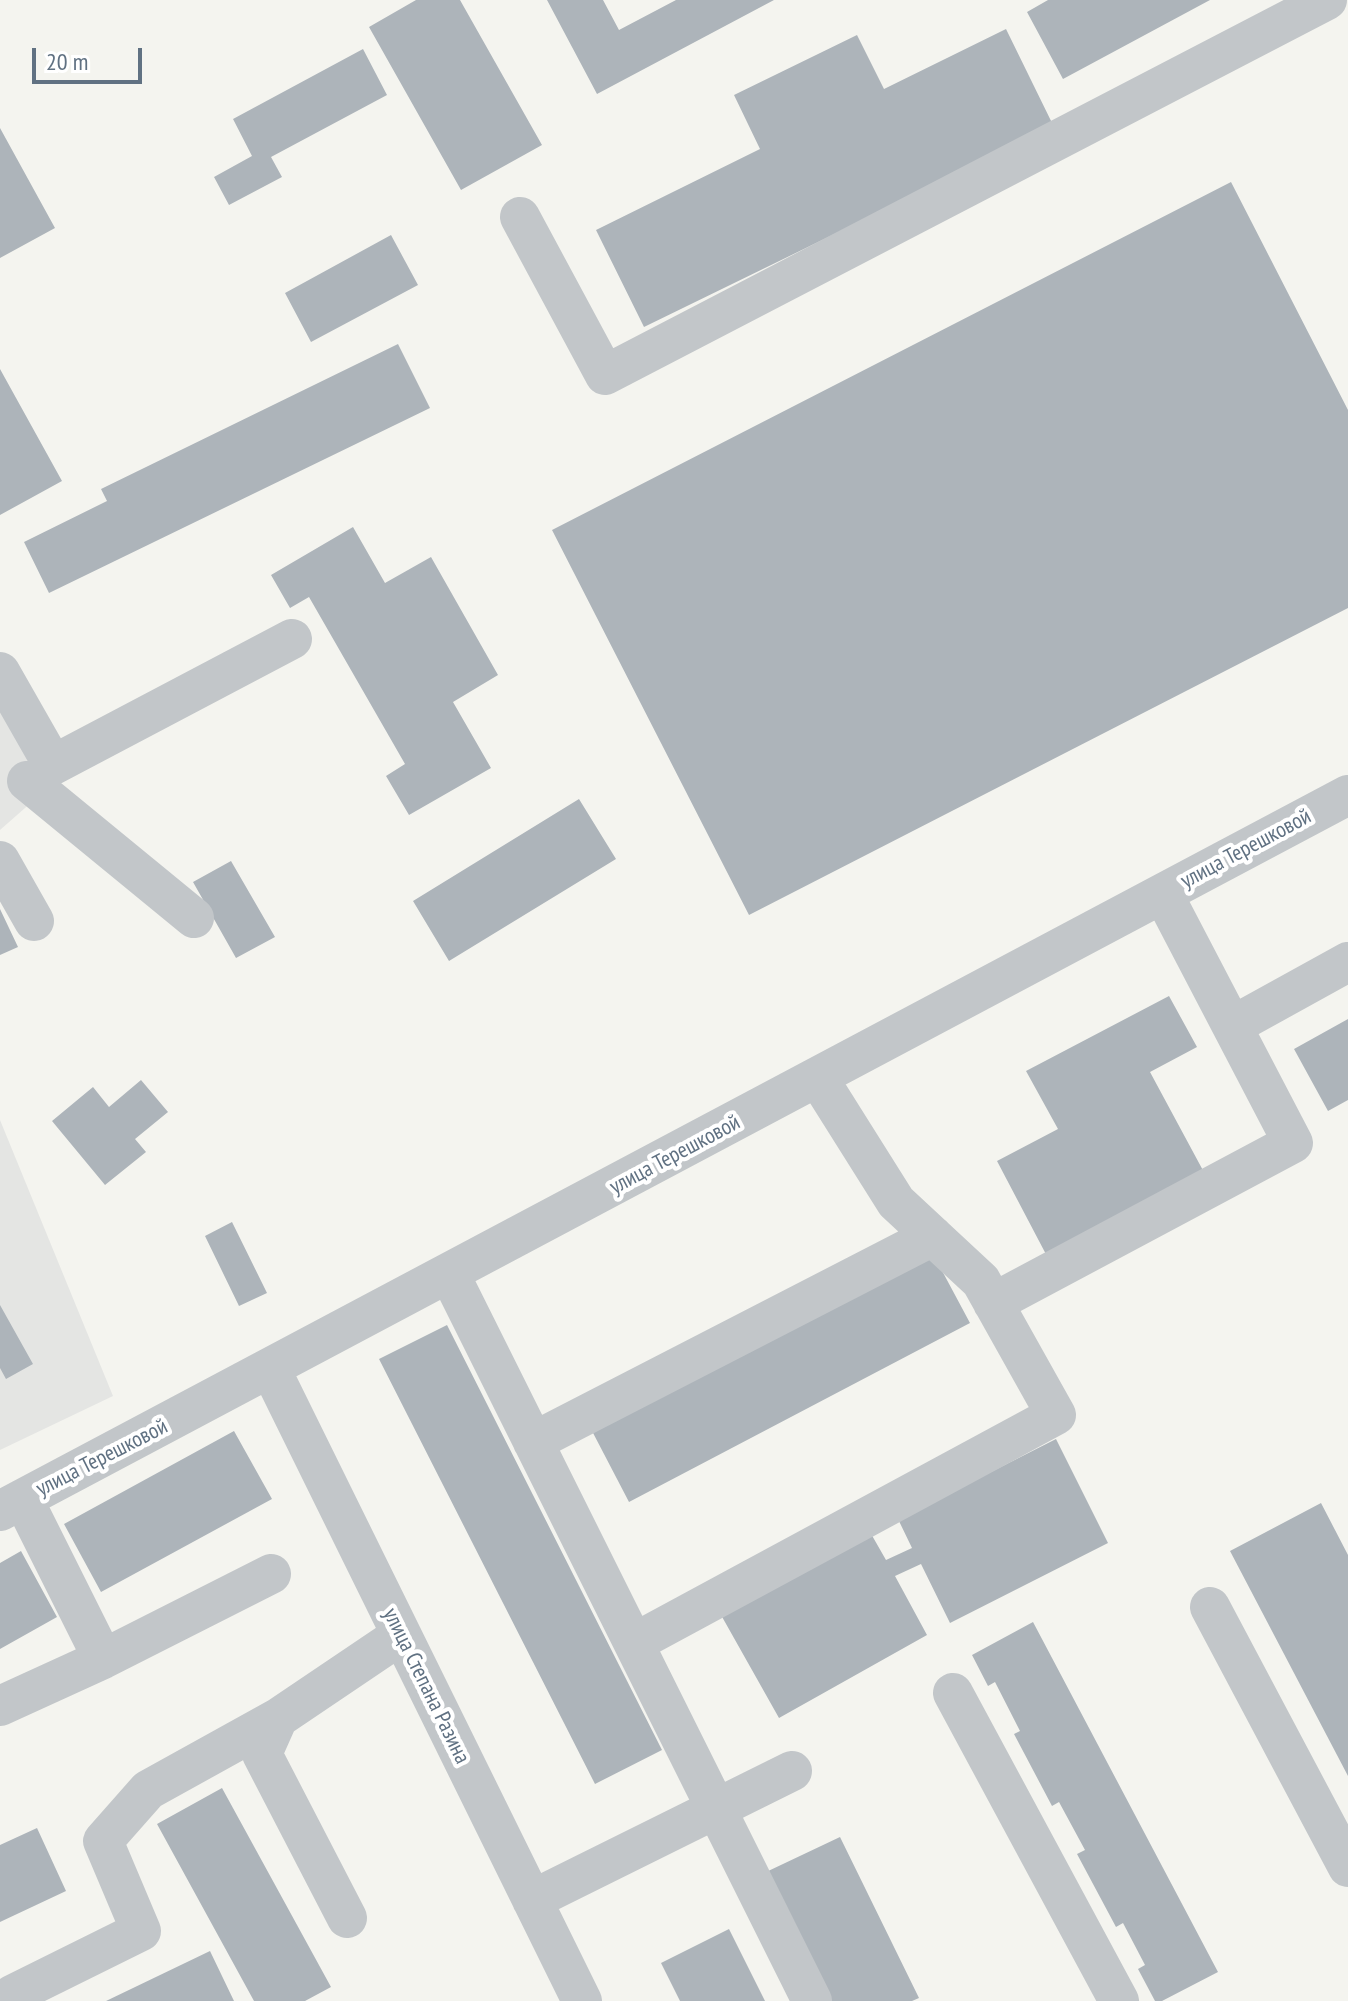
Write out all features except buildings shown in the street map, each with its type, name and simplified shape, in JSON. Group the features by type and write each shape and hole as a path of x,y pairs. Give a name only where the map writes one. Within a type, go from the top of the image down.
{"street":[{"path":"520,217 605,375 1327,0"},
{"path":"27,781 292,639"},
{"path":"0,672 27,781 194,918"},
{"name":"улица Терешковой","path":"11,1505 450,1275 1348,795"},
{"path":"0,861 34,921"},
{"path":"993,1303 1293,1143 1163,894"},
{"path":"1232,1026 1348,962"},
{"path":"634,1643 1056,1415 981,1281 896,1202 818,1078"},
{"path":"533,1442 933,1236"},
{"path":"450,1275 812,2001"},
{"name":"улица Степана Разина","path":"271,1370 582,2001"},
{"path":"11,1505 103,1659"},
{"path":"0,1706 103,1659 271,1574"},
{"path":"1210,1607 1348,1867"},
{"path":"12,1995 141,1931 103,1841 148,1790 278,1718 401,1635"},
{"path":"953,1693 1119,2001"},
{"path":"278,1718 262,1754 347,1918"},
{"path":"532,1900 792,1771"}],"shaded area":[{"path":"0,704 75,764 0,830"},
{"path":"0,1120 113,1396 0,1450"}]}
